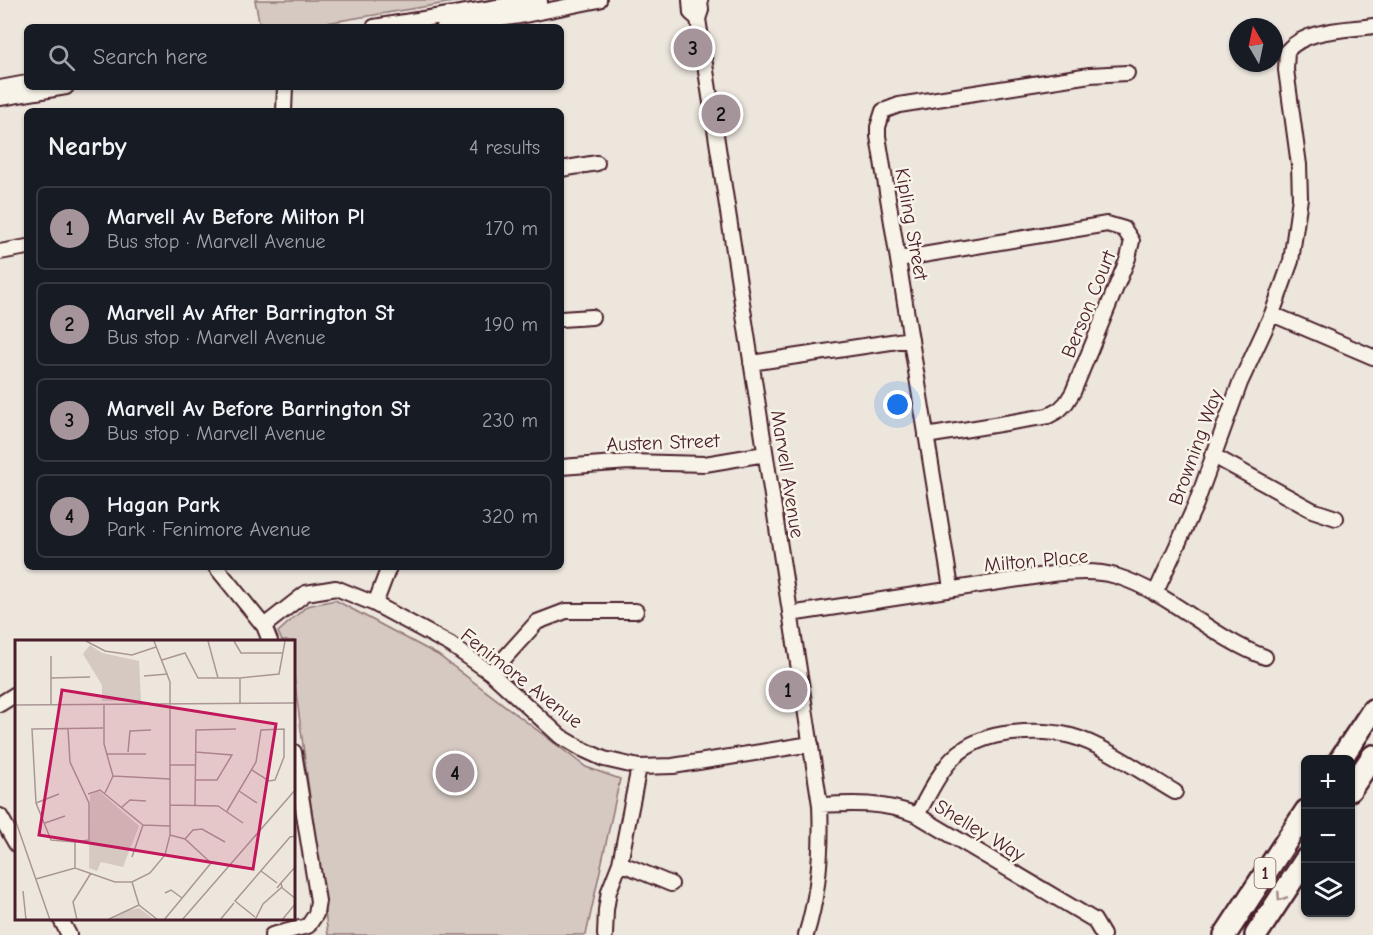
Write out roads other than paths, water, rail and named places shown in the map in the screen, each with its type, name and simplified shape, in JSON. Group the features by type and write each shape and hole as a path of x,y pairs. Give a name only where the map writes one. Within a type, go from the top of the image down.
{"highway":[{"path":"1343,755 1373,710"},
{"path":"1355,783 1373,756"},
{"name":"1","path":"1225,935 1301,817"},
{"name":"1","path":"1256,935 1302,863"}],"street":[{"path":"392,24 540,0"},
{"path":"465,24 520,16 599,0"},
{"name":"Marvell Avenue","path":"690,0 691,12 698,19"},
{"name":"Marvell Avenue","path":"700,0 701,10 698,19 819,805 820,862 816,896 806,935"},
{"name":"Browning Way","path":"1155,594 1196,504 1240,383 1272,315 1291,261 1300,198 1299,165 1286,70 1287,51 1301,40 1312,36 1373,26"},
{"name":"Kipling Street","path":"951,588 878,127 884,111 899,105 1090,75 1127,73"},
{"path":"0,88 24,84"},
{"path":"0,98 48,90"},
{"path":"276,90 283,108"},
{"path":"284,108 285,90"},
{"path":"564,169 597,164"},
{"name":"Berson Court","path":"899,259 1107,224 1124,229 1132,241 1128,258 1083,370 1066,403 1059,410 1048,416 926,436"},
{"path":"0,252 24,248"},
{"path":"1272,315 1373,357"},
{"path":"564,319 592,317"},
{"path":"751,363 911,339"},
{"name":"Austen Street","path":"564,467 628,462 705,464 765,454"},
{"path":"1212,455 1312,510 1336,518"},
{"path":"218,570 264,626 270,640"},
{"path":"375,604 387,570"},
{"name":"Milton Place","path":"790,614 951,588 1077,572 1114,575 1136,583 1245,650 1265,657"},
{"name":"Fenimore Avenue","path":"264,626 306,593 336,588 375,604 451,645 492,674 560,736 582,749 604,759 639,767 673,766 811,744"},
{"path":"492,674 537,622 566,611 636,611"},
{"path":"0,704 15,695"},
{"path":"917,815 948,765 960,752 987,738 1018,732 1057,733 1073,736 1093,744 1175,792"},
{"path":"272,935 308,926 316,914 318,900 296,764"},
{"path":"605,935 609,891 620,863 639,767"},
{"name":"Shelley Way","path":"819,805 860,802 903,809 917,815 1094,920 1102,935"},
{"path":"0,816 15,842"},
{"path":"620,863 671,884"},
{"path":"61,920 69,935"}],"place":[{"name":"Marvell Av Before Barrington St","path":"693,48"},
{"name":"Marvell Av After Barrington St","path":"721,114"},
{"name":"Marvell Av Before Milton Pl","path":"788,690"},
{"name":"Hagan Park","path":"455,773"}]}
